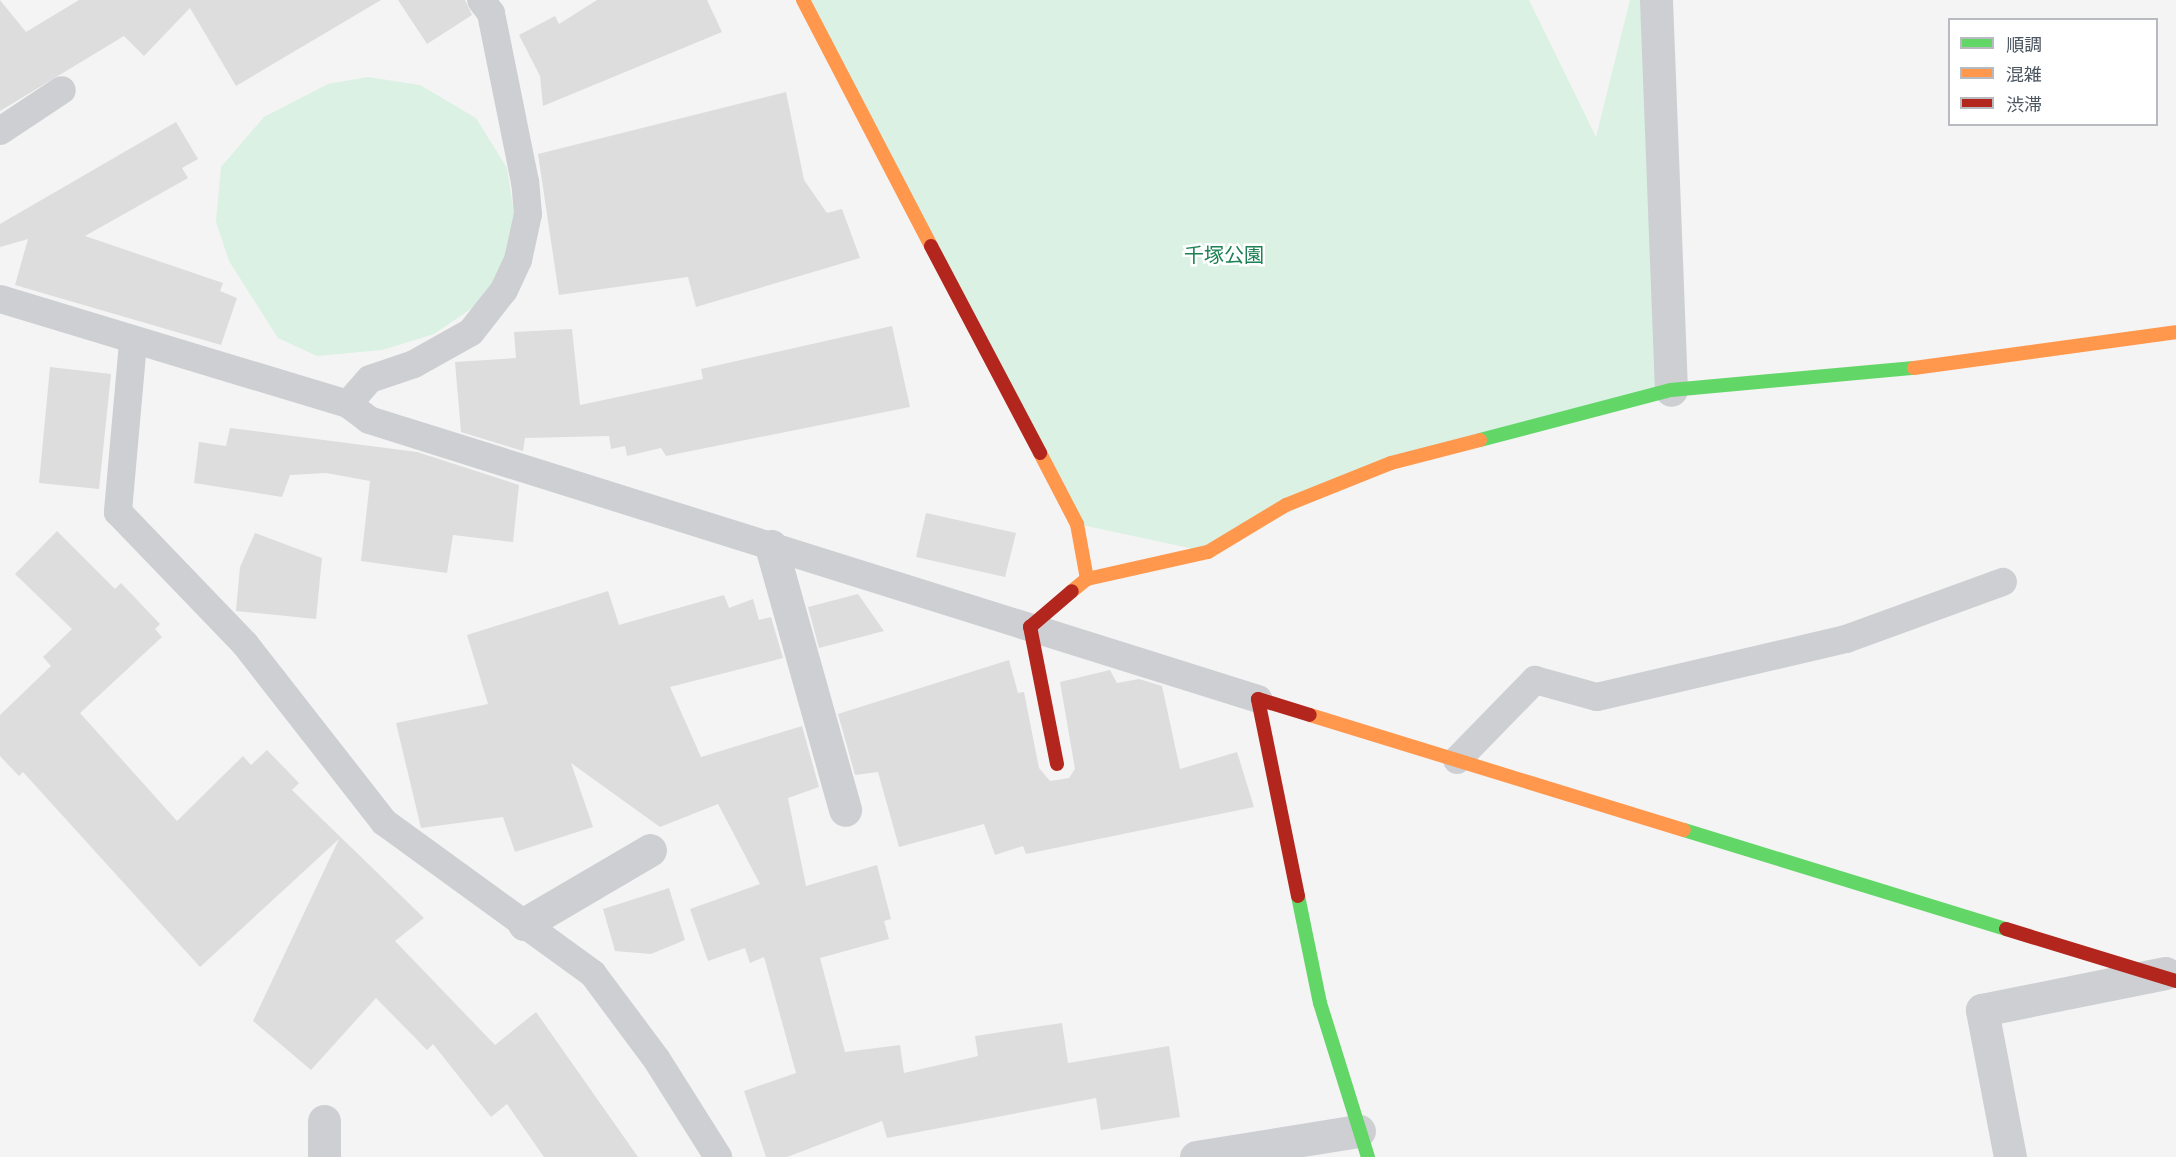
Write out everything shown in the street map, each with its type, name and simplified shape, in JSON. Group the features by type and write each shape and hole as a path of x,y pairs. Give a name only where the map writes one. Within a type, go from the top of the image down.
{"street":[{"path":"803,0 1077,524 1087,579"},
{"path":"1656,0 1671,390"},
{"path":"1057,764 1030,627 1087,579 1208,552 1286,505 1392,463 1671,390 1986,362 2176,332"},
{"path":"771,546 845,810"},
{"path":"1196,1157 1363,1144 1320,1003 1258,699 2170,976"},
{"path":"524,924 650,850"},
{"path":"2010,1157 1982,1010 2170,976"},
{"path":"324,1121 324,1157"}],"lane":[{"path":"348,404 370,379 414,364 471,332 504,290 518,260 528,214 525,183 494,4"},
{"path":"0,131 62,90"},
{"path":"0,299 133,343 348,404 369,420 1258,699"},
{"path":"133,343 118,512 244,644 384,822 593,974 657,1060 718,1157"},
{"path":"1457,760 1535,680 1597,697 1846,639 2003,582"}],"green space":[{"name":"千塚公園","path":"803,0 1529,0 1596,137 1630,0 1656,0 1671,390 1391,463 1208,552 1077,524"},
{"path":"368,77 420,85 476,118 507,168 516,227 491,295 434,334 382,350 317,356 278,338 229,261 216,222 221,167 264,117 328,84"}],"building":[{"path":"0,0 26,32 79,0 381,0 236,86 190,8 144,56 124,36 0,111"},
{"path":"398,0 465,0 472,15 427,44"},
{"path":"597,0 707,0 722,32 543,106 540,76 519,35 555,16 559,24"},
{"path":"786,92 804,180 827,213 842,209 860,258 696,307 688,277 559,295 538,154"},
{"path":"176,122 198,159 182,168 188,178 85,236 223,283 220,291 237,298 221,345 15,285 28,239 0,247 0,224"},
{"path":"892,326 910,407 666,456 661,448 627,456 625,446 611,449 609,436 525,438 523,451 461,432 455,362 516,358 514,332 572,329 580,405 703,379 701,369"},
{"path":"50,367 111,374 99,489 39,483"},
{"path":"230,428 417,452 519,485 513,542 453,535 447,573 361,561 370,481 326,473 290,475 282,497 194,483 199,442 226,446"},
{"path":"926,513 1016,533 1005,577 916,557"},
{"path":"57,531 115,589 121,583 160,624 155,629 162,637 80,713 177,821 243,756 251,765 267,750 299,783 292,790 424,918 395,941 495,1045 536,1012 638,1157 544,1157 507,1104 491,1117 433,1044 427,1050 376,998 311,1070 253,1021 339,839 200,967 23,772 19,776 0,756 0,715 51,666 43,657 72,629 15,574"},
{"path":"255,533 322,558 316,619 236,611 240,567"},
{"path":"608,591 619,625 724,595 729,608 753,599 759,620 771,617 783,658 670,687 701,757 802,726 819,787 788,798 806,886 877,865 891,919 884,921 889,939 820,958 845,1052 900,1045 904,1073 978,1056 975,1036 1062,1023 1068,1063 1169,1046 1180,1117 1101,1130 1096,1098 887,1138 882,1121 787,1157 766,1157 744,1091 796,1073 764,957 750,963 745,948 708,961 690,909 760,884 718,804 660,827 571,763 593,827 515,852 503,817 421,828 396,723 488,704 467,635"},
{"path":"858,594 884,631 819,648 808,607"},
{"path":"1009,660 1018,693 1024,692 1039,768 1050,781 1069,778 1075,769 1060,682 1110,670 1117,683 1139,679 1162,686 1180,769 1237,752 1254,807 1026,854 1023,846 995,855 984,824 899,847 878,772 855,775 838,714"},
{"path":"669,888 685,940 651,954 615,951 603,909"}],"traffic: fast":[{"path":"1480,440 1671,390 1914,368"},
{"path":"1684,830 2006,929"},
{"path":"1298,896 1320,1003 1368,1157"}],"traffic: slow":[{"path":"803,0 931,246"},
{"path":"1914,368 2176,332"},
{"path":"1072,591 1087,579 1208,552 1286,505 1391,463 1480,440"},
{"path":"1040,453 1077,524 1087,579"},
{"path":"1310,715 1684,830"}],"traffic: jam":[{"path":"931,246 1040,453"},
{"path":"1057,764 1030,627 1072,591"},
{"path":"1298,896 1258,699 1310,715"},
{"path":"2006,929 2176,981"}]}
